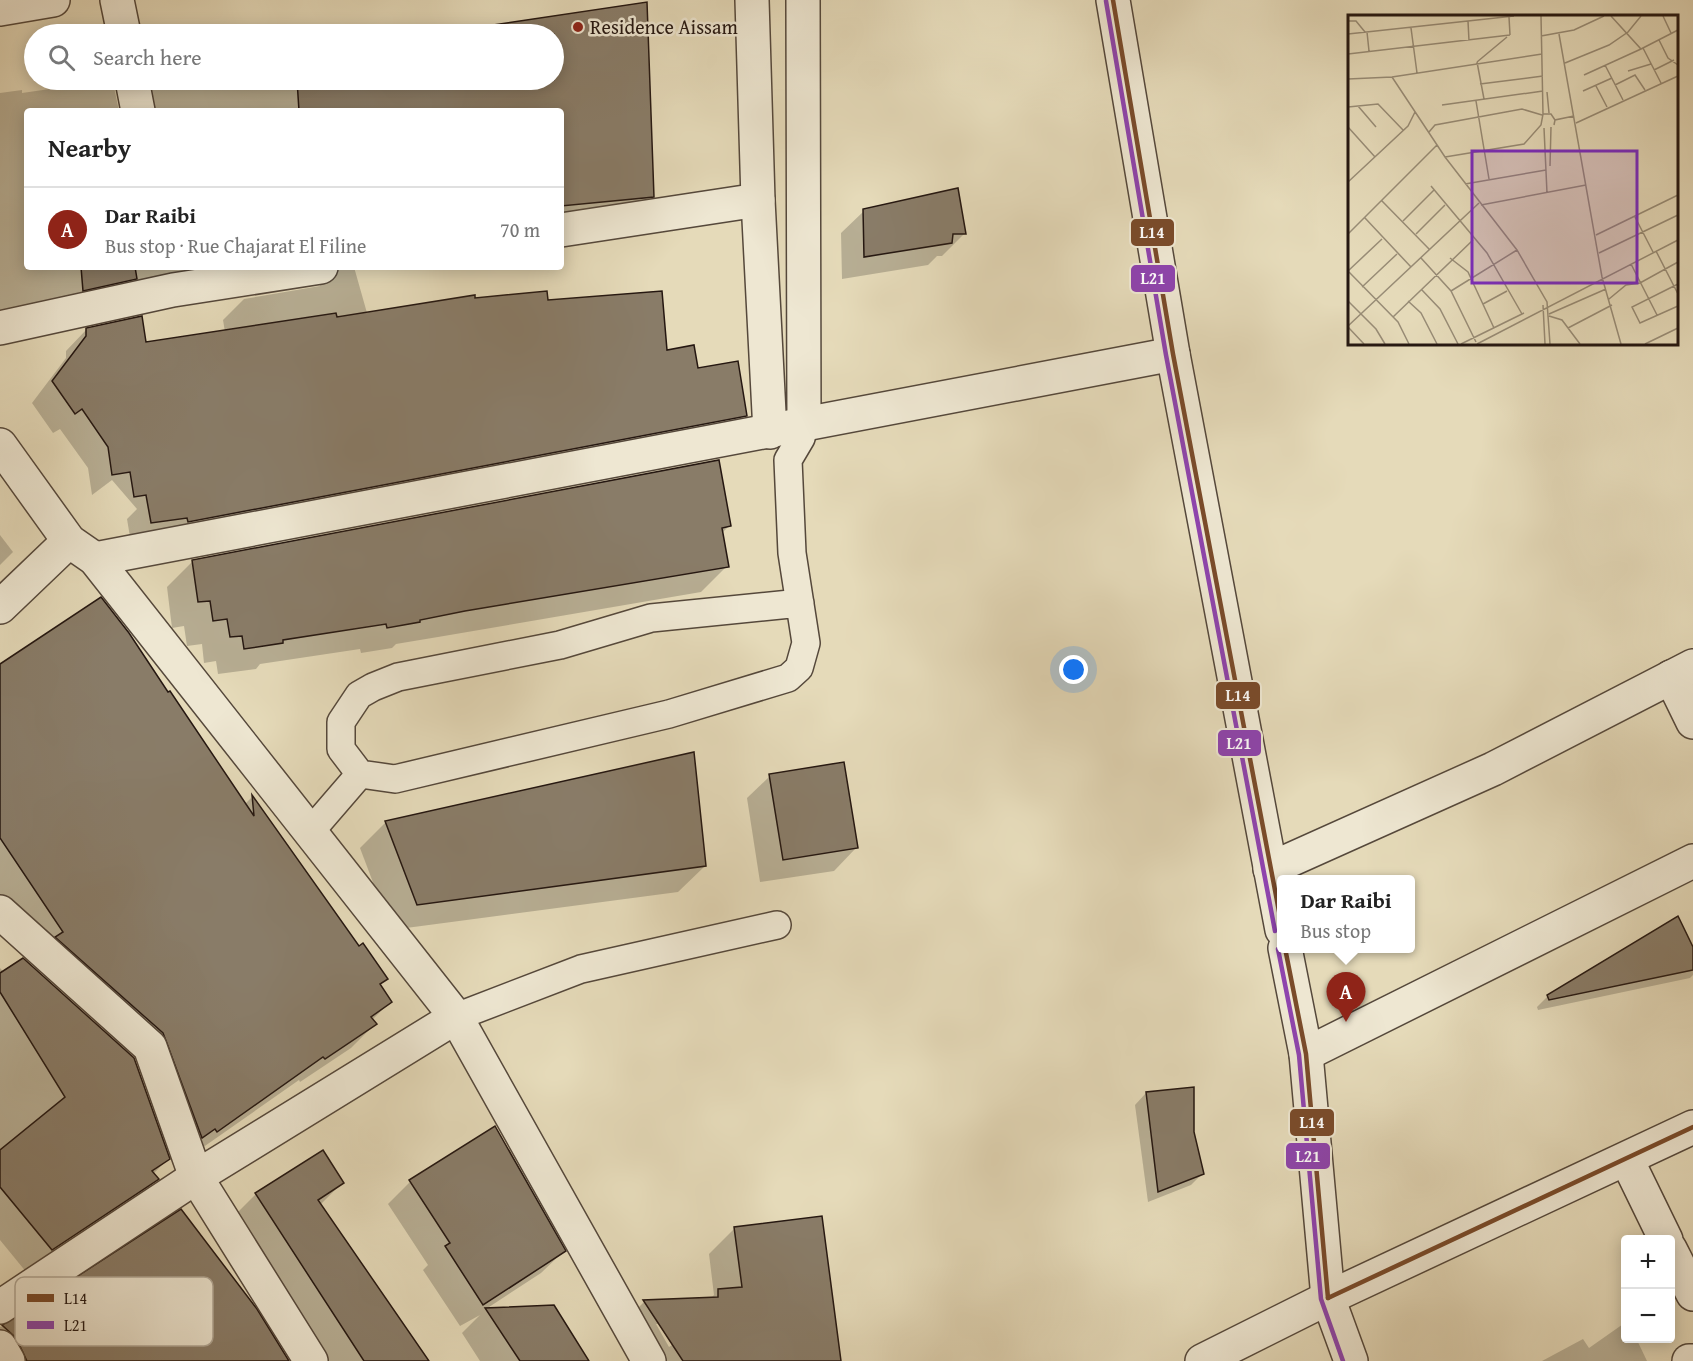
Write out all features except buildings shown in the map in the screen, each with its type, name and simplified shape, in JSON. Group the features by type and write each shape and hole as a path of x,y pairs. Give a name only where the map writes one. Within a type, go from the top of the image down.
{"street":[{"path":"0,9 53,0"},
{"path":"117,0 122,24"},
{"path":"752,0 758,200 770,432"},
{"path":"803,0 804,426"},
{"path":"1113,0 1173,354 1277,908"},
{"path":"134,90 137,108"},
{"path":"564,230 758,200"},
{"path":"0,328 171,278 280,270"},
{"path":"0,607 82,550 804,426 1173,354"},
{"path":"0,445 456,1017 649,1361"},
{"path":"1270,869 1493,769 1682,672 1693,722"},
{"path":"1306,1054 1693,861"},
{"path":"2,918 150,1047 196,1177 311,1361"},
{"path":"1286,953 1306,1054 1328,1298 1352,1361"},
{"path":"45,1277 196,1177 456,1017"},
{"path":"1202,1361 1328,1298 1627,1160 1693,1127"},
{"path":"1627,1160 1664,1235"},
{"path":"1675,1257 1693,1294"},
{"path":"0,1307 15,1297"},
{"path":"0,1347 8,1361"}],"lane":[{"path":"800,603 651,618 560,645 398,677 359,695 340,722 341,749 360,774 395,779 669,714 788,678 799,668 806,643 800,603 792,553 788,460 801,438 804,426"},
{"path":"770,432 780,453 788,460"},
{"path":"310,832 360,774"},
{"path":"456,1017 581,969 777,925"}],"transit line":[{"name":"L14","path":"1113,0 1173,354 1277,901"},
{"name":"L21","path":"1106,1 1166,355 1275,931"},
{"name":"L21","path":"1279,953 1299,1055 1321,1299 1343,1361"},
{"name":"L14","path":"1286,953 1306,1054 1328,1298"},
{"name":"L14","path":"1328,1298 1693,1127"}],"place":[{"name":"Residence Aissam","path":"578,27"},
{"name":"Dar Raibi","path":"1346,1022"}]}
